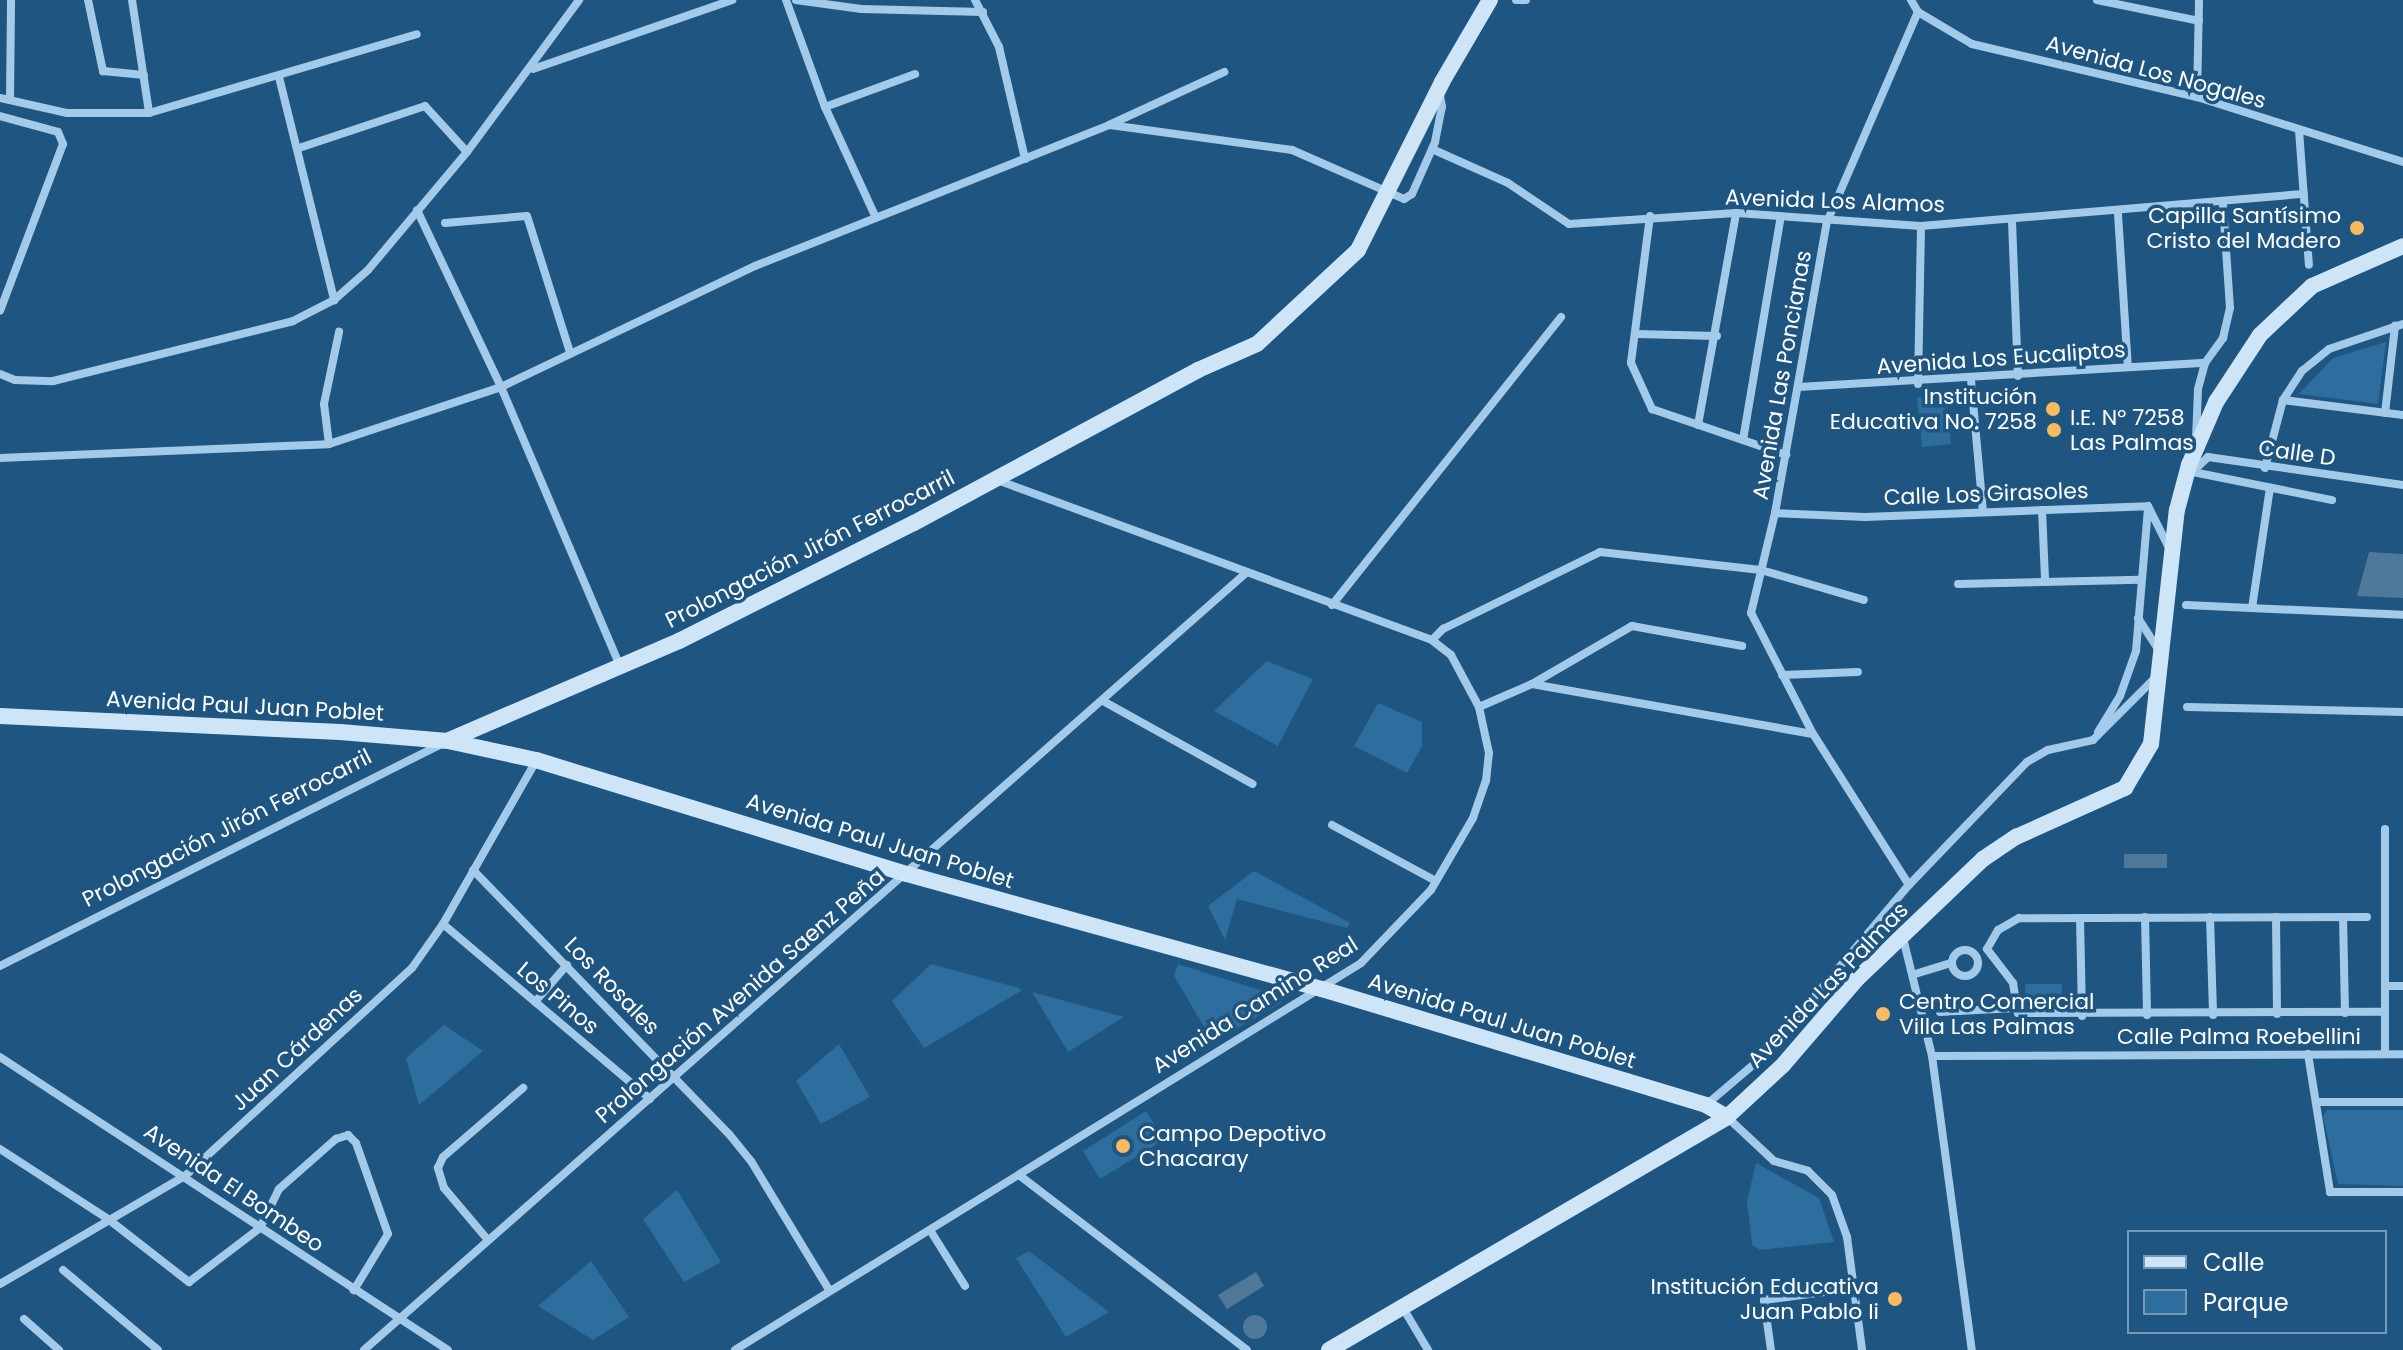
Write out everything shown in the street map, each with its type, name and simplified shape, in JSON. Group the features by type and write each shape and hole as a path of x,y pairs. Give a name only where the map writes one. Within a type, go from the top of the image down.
{"street":[{"path":"11,0 5,99 67,113 149,113 417,34"},
{"path":"88,0 103,71 144,75"},
{"path":"132,0 149,113"},
{"path":"0,374 15,380 53,381 293,321 334,300 368,270 467,152 532,69 579,0"},
{"path":"532,69 732,0"},
{"path":"786,0 825,107 876,218"},
{"path":"796,0 861,9 983,12"},
{"path":"854,0 861,9"},
{"path":"975,0 999,47 1025,159"},
{"name":"Prolongación Jirón Ferrocarril","path":"0,966 448,741 620,668 1267,337 1358,250 1439,89 1490,0"},
{"path":"1516,0 1526,0"},
{"name":"Avenida Los Nogales","path":"1911,0 1918,12 1972,44 2197,97 2403,162"},
{"path":"2097,0 2199,21"},
{"path":"2197,97 2199,0"},
{"name":"Avenida Las Poncianas","path":"1909,885 1813,734 1751,613 1775,513 1827,222 1918,12"},
{"path":"0,458 329,444 501,387 755,266 1109,125 1224,72"},
{"path":"825,107 915,74"},
{"path":"279,77 299,148 334,300"},
{"path":"1109,125 1292,150 1400,199 1412,194 1432,149 1442,107 1439,89"},
{"path":"299,148 425,106 467,152"},
{"path":"0,116 58,132 63,144 0,311"},
{"path":"2299,130 2309,265"},
{"name":"Avenida Los Alamos","path":"1432,149 1508,183 1569,224 1650,216 1736,213 1827,222 1921,226 2118,214 2304,194"},
{"path":"2197,447 2194,408 2205,363 2223,338 2230,308 2223,204"},
{"path":"417,210 501,387 620,668"},
{"path":"1698,425 1717,336 1736,213"},
{"path":"2118,214 2128,367"},
{"path":"445,223 527,216 570,352"},
{"path":"1650,216 1631,363 1652,409 1786,455"},
{"path":"1743,440 1781,216"},
{"path":"2012,221 2018,376"},
{"path":"1918,384 1921,226"},
{"name":"Avenida Las Palmas","path":"1329,1350 1727,1117 1783,1065 1873,964 2005,844 2125,788 2151,744 2170,550 2197,447 2216,402 2260,335 2312,286 2403,246"},
{"path":"1332,605 1561,317"},
{"path":"2265,468 2283,400 2302,371 2329,349 2399,325 2385,413"},
{"path":"329,444 324,404 339,332"},
{"path":"1636,334 1717,336"},
{"name":"Avenida Los Eucaliptos","path":"1798,387 1918,384 2205,363"},
{"path":"1971,380 1983,511"},
{"path":"2283,400 2403,415"},
{"name":"Calle D","path":"2190,471 2208,457 2265,468 2403,485"},
{"path":"2190,471 2332,500"},
{"name":"Avenida Camino Real","path":"735,1350 1322,989 1394,934 1436,881 1473,818 1486,781 1489,753 1479,707 1451,655 1432,640 994,479"},
{"path":"2252,608 2270,488"},
{"path":"2148,506 2170,550"},
{"path":"2093,740 2120,696 2136,651 2148,506"},
{"name":"Calle Los Girasoles","path":"1775,513 1865,517 2148,506"},
{"path":"2042,510 2045,580"},
{"path":"1432,640 1443,629 1600,552 1761,570 1864,600"},
{"name":"Prolongación Avenida Saenz Peña","path":"364,1350 1246,573"},
{"path":"1958,584 2140,580"},
{"path":"2186,605 2403,615"},
{"path":"2137,618 2160,652"},
{"path":"1479,707 1532,684 1632,626 1742,646"},
{"path":"1782,675 1858,672"},
{"path":"1706,1105 1766,1054 1909,885 2033,756 2093,740 2158,675"},
{"path":"1532,684 1813,734"},
{"path":"1103,701 1253,784"},
{"path":"2187,707 2403,712"},
{"name":"Avenida Paul Juan Poblet","path":"0,716 448,741 536,760 907,874 1322,989 1706,1105 1727,1117"},
{"path":"494,751 489,742 495,722"},
{"name":"Juan Cárdenas","path":"0,1284 185,1176 412,968 443,924 536,760"},
{"path":"1332,825 1436,881"},
{"path":"2385,829 2385,1054"},
{"name":"Los Rosales","path":"473,870 676,1077 751,1161 829,1290"},
{"path":"2145,917 2147,1015"},
{"path":"2210,917 2213,1015"},
{"path":"2276,917 2277,1014"},
{"path":"2343,917 2345,1013"},
{"path":"1989,953 1998,930 2019,918 2367,917"},
{"path":"2080,918 2082,1016"},
{"name":"Los Pinos","path":"443,924 650,1099"},
{"path":"1903,938 1915,974 1932,1056 1972,1350"},
{"path":"1915,974 1951,963 1960,950 1977,957 1989,953"},
{"path":"1854,952 1873,964"},
{"path":"1989,953 2013,983 2015,1008"},
{"path":"1951,963 1957,973 1968,976 1977,957"},
{"path":"535,1002 567,965"},
{"path":"2385,986 2403,986"},
{"path":"1940,1012 2015,1008 2082,1016 2385,1012"},
{"path":"2308,1054 2330,1192 2403,1192"},
{"name":"Calle Palma Roebellini","path":"1932,1056 2403,1054"},
{"name":"Avenida El Bombeo","path":"0,1057 448,1350"},
{"path":"488,1240 444,1188 438,1168 443,1157 523,1088"},
{"path":"2316,1102 2403,1102"},
{"path":"1727,1117 1774,1161 1808,1171 1832,1195 1847,1237 1862,1350"},
{"path":"0,1149 108,1219 189,1282 260,1228 279,1189 339,1136 352,1137 388,1234 354,1290"},
{"path":"1019,1175 1247,1350"},
{"path":"930,1230 965,1286"},
{"path":"63,1270 158,1350"},
{"path":"1771,1350 1764,1300 1854,1288"},
{"path":"1403,1307 1428,1350"},
{"path":"24,1319 59,1350"}],"green space":[{"path":"2386,342 2378,404 2299,394 2333,358"},
{"path":"1946,395 1951,444 1922,447 1917,398"},
{"path":"1267,661 1313,679 1278,746 1214,711"},
{"path":"1378,703 1422,722 1422,746 1407,773 1354,746"},
{"path":"1254,871 1350,923 1347,928 1237,899 1225,940 1208,906"},
{"path":"931,964 1021,991 924,1048 892,1001"},
{"path":"1178,964 1281,997 1281,1003 1213,1042 1174,976"},
{"path":"2025,984 2062,984 2062,1003 2026,1003"},
{"path":"1032,992 1124,1017 1068,1052"},
{"path":"444,1025 483,1051 419,1105 406,1058"},
{"path":"839,1044 870,1097 821,1124 796,1081"},
{"path":"2327,1110 2403,1110 2403,1186 2338,1184 2323,1116"},
{"name":"Campo Depotivo Chacaray","path":"1146,1111 1164,1140 1100,1179 1083,1151"},
{"path":"1756,1163 1819,1198 1834,1242 1760,1250 1752,1245 1747,1201"},
{"path":"677,1190 721,1262 684,1282 643,1219"},
{"path":"1029,1251 1109,1312 1066,1337 1016,1258"},
{"path":"591,1261 629,1317 593,1340 538,1306"}],"shaded area":[{"path":"2369,552 2403,554 2403,598 2357,596"},
{"path":"2124,854 2167,854 2167,868 2124,868"},
{"path":"1256,1272 1264,1286 1227,1309 1218,1295"},
{"path":"1255,1315 1263,1319 1267,1327 1263,1335 1255,1339 1247,1335 1243,1327 1247,1319"}],"place":[{"name":"Capilla Santísimo Cristo del Madero","path":"2357,228"},
{"name":"Institución Educativa No. 7258","path":"2053,409"},
{"name":"I.E. N° 7258 Las Palmas","path":"2054,430"},
{"name":"Centro Comercial Villa Las Palmas","path":"1883,1014"},
{"name":"Campo Depotivo Chacaray","path":"1123,1146"},
{"name":"Institución Educativa Juan Pablo Ii","path":"1895,1299"}]}
